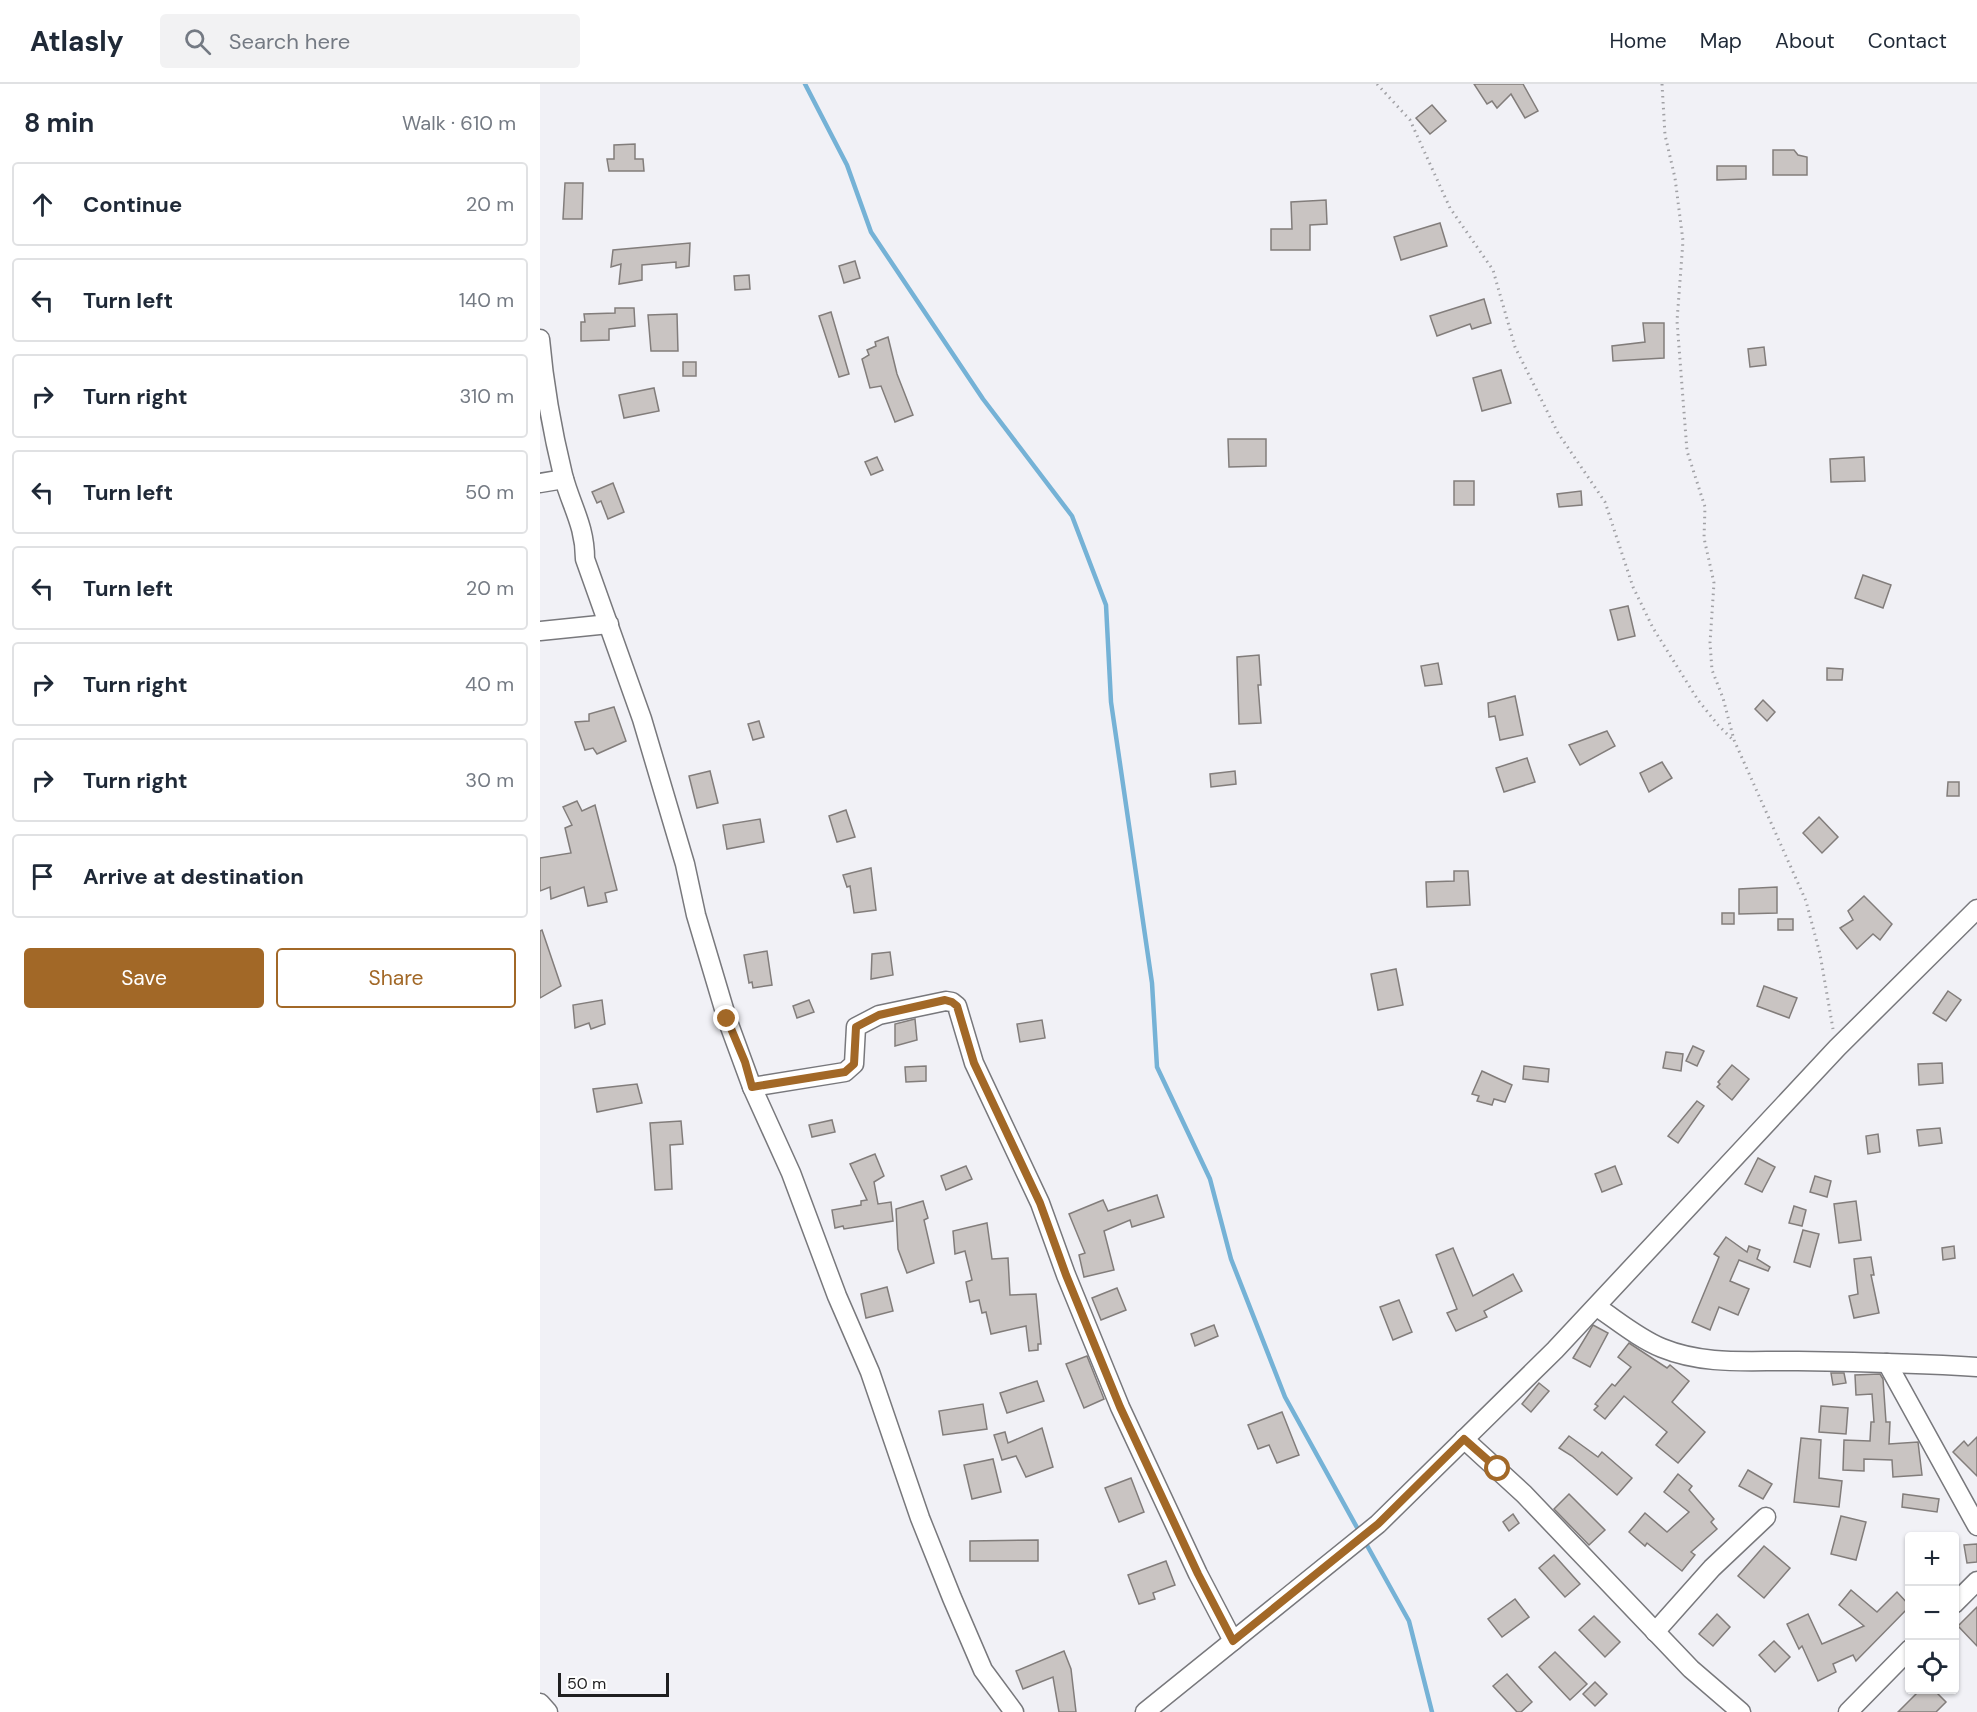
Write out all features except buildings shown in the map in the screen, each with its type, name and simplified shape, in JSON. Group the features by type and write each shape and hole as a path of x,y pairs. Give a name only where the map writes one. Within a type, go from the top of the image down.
{"street":[{"path":"540,339 549,412 564,478 585,536 585,559 657,765 685,864 696,915 727,1019 745,1062 752,1087 791,1173 837,1296 870,1372 920,1518 952,1598 983,1670 1014,1712"},
{"path":"540,483 564,478"},
{"path":"540,631 609,624"},
{"path":"1145,1712 1378,1524 1597,1307 1635,1262 1837,1048 1977,909"},
{"path":"752,1087 845,1072 854,1064 856,1027 879,1015 945,1000 957,1006 974,1063 1040,1203 1066,1275 1120,1407 1198,1574 1233,1641"},
{"path":"1597,1307 1639,1337 1664,1349 1699,1359 1737,1362 1887,1363 1977,1367"},
{"path":"1887,1363 1977,1526"},
{"path":"1464,1439 1532,1502 1691,1669 1741,1712"},
{"path":"1655,1632 1712,1568 1766,1517"},
{"path":"1959,1599 1977,1581"},
{"path":"1848,1712 1905,1654"},
{"path":"540,1703 548,1712"}],"path":[{"path":"1377,84 1410,120 1450,208 1493,270 1515,347 1558,433 1605,502 1633,587 1653,628 1698,700 1718,725 1734,740"},
{"path":"1662,84 1665,135 1675,178 1683,242 1677,321 1687,451 1705,507 1704,538 1714,583 1710,643 1712,670 1723,698 1734,740 1806,901 1820,954 1823,987 1837,1048"}],"waterway":[{"path":"805,84 847,165 871,232 983,399 1072,516 1106,605 1111,702 1152,983 1157,1067 1210,1179 1231,1259 1285,1397 1360,1533"},
{"path":"1364,1540 1409,1621 1432,1712"}],"route":[{"path":"727,1019 745,1062 752,1087 784,1080 845,1072 854,1064 856,1027 861,1022 879,1015 945,1000 957,1006 974,1063 1040,1203 1066,1275 1120,1407 1167,1503 1198,1574 1233,1641 1378,1524 1464,1439 1498,1469"}]}
